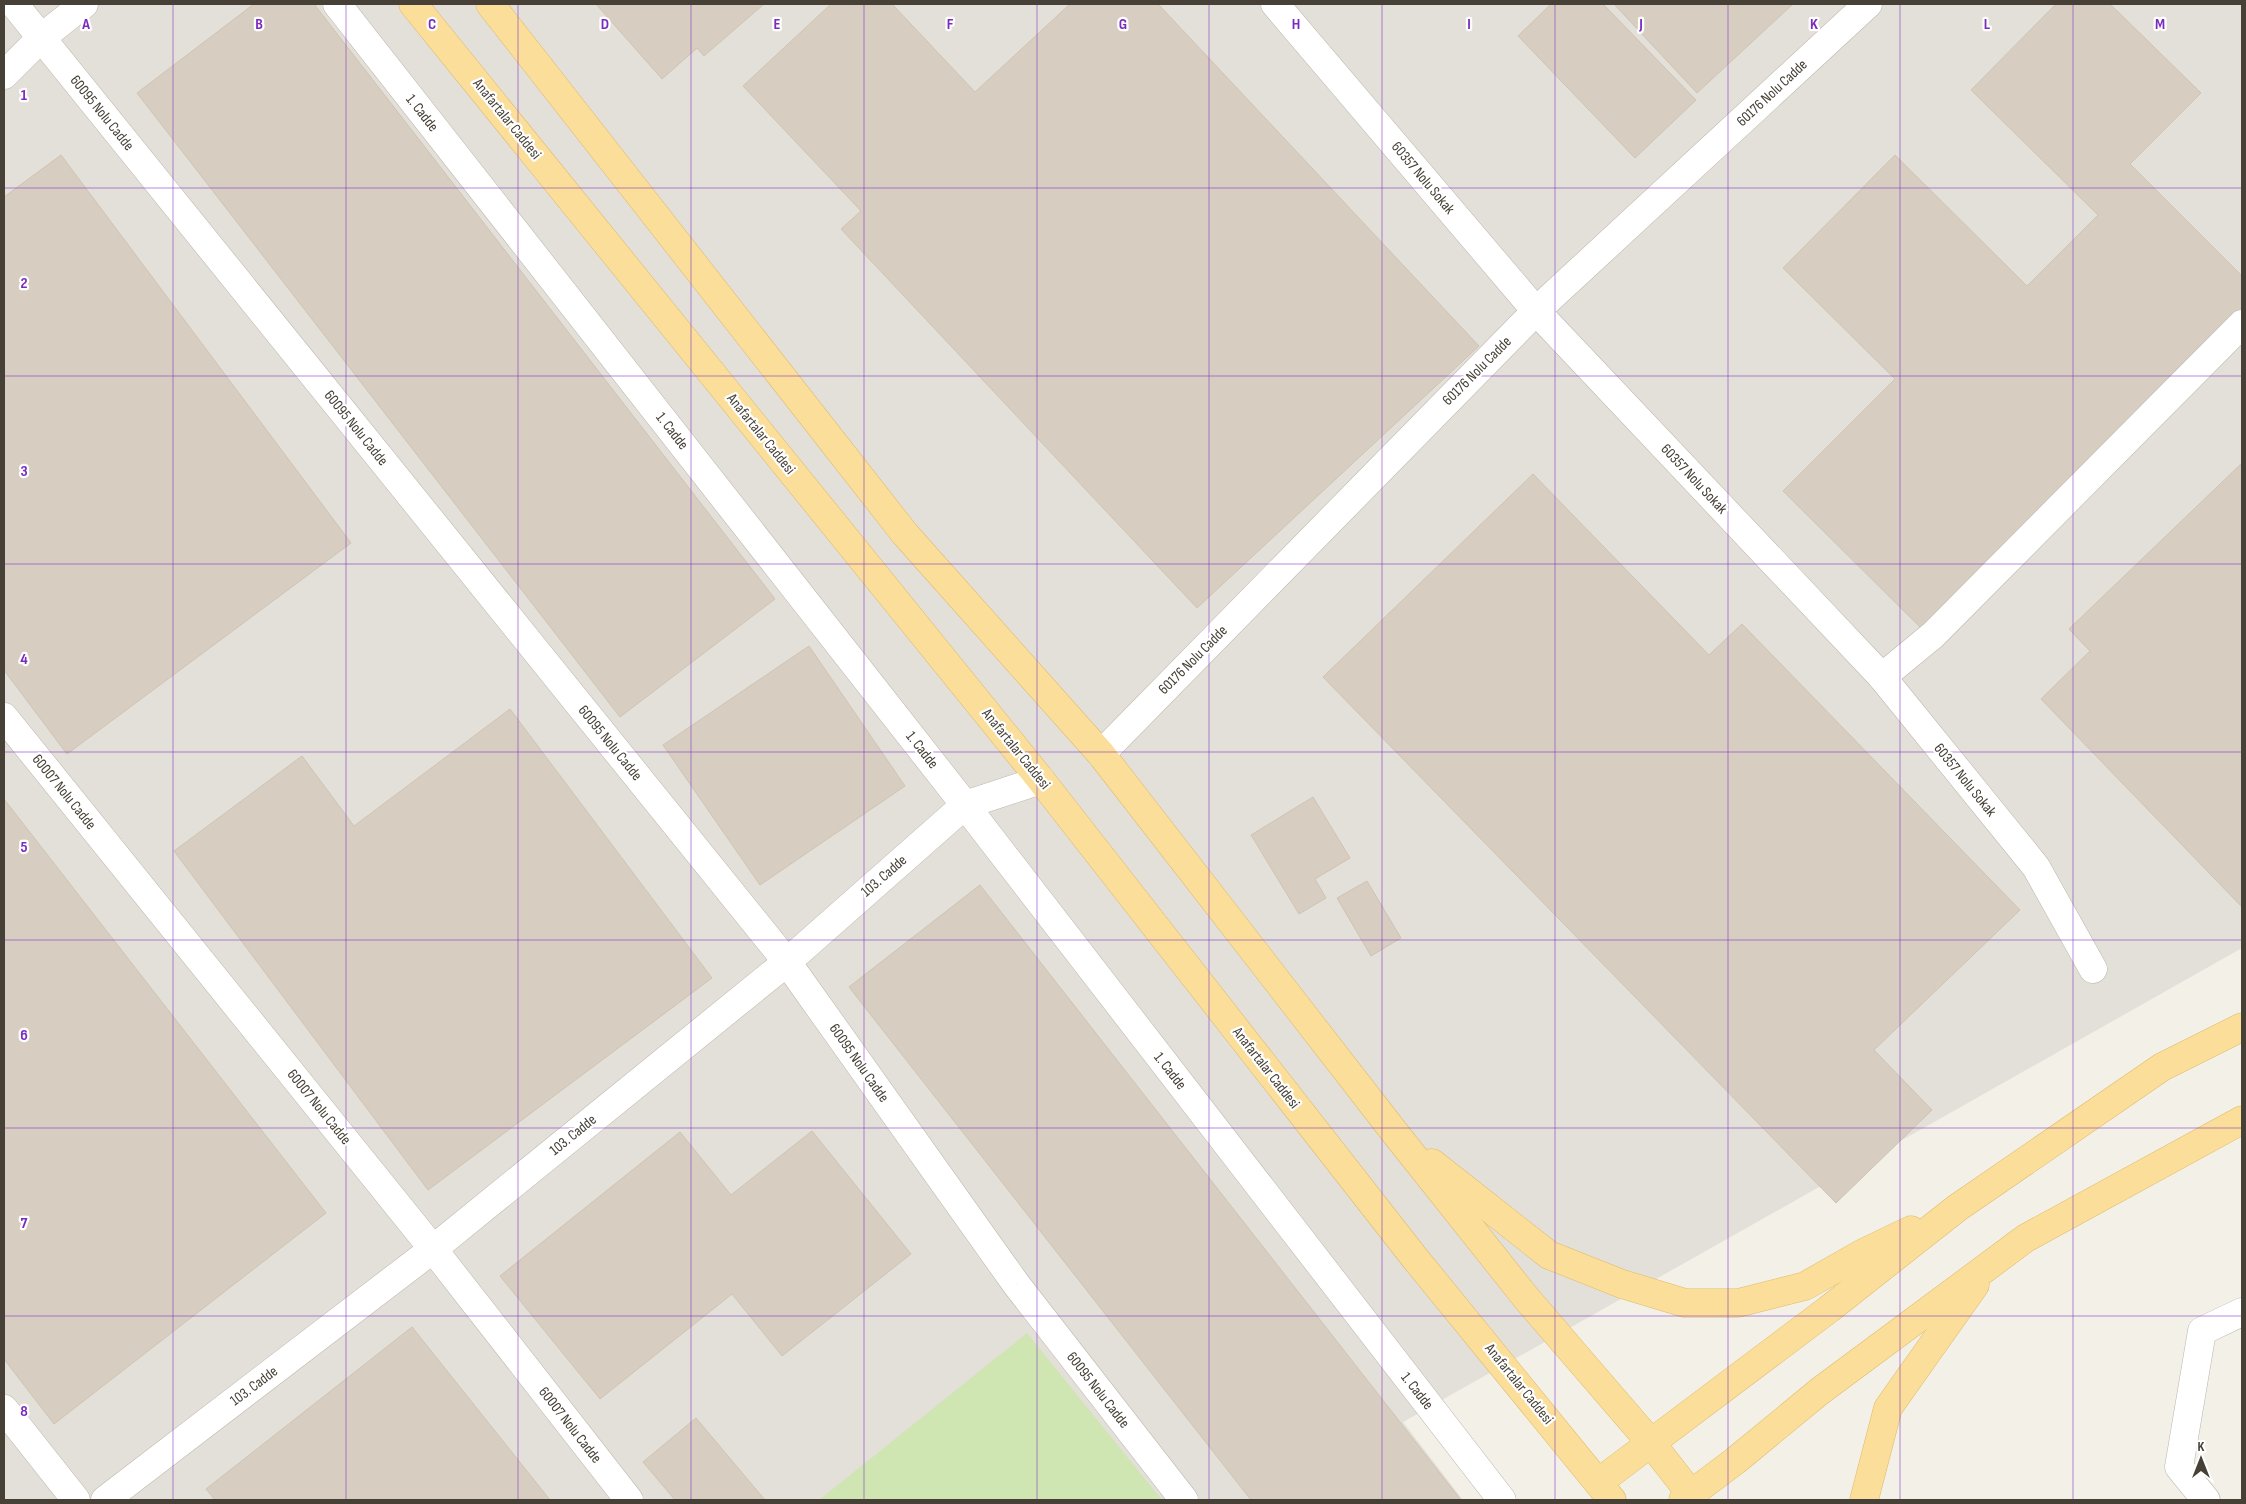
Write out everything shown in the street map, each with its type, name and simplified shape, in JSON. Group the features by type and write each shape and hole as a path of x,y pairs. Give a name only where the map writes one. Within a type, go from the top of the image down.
{"main road":[{"name":"Anafartalar Caddesi","path":"413,4 1041,780 1414,1257 1605,1491"},
{"path":"490,4 905,534 1101,754 1395,1133 1527,1299 1650,1443 1687,1497 1735,1461 1820,1391 2026,1238 2242,1120"},
{"path":"1605,1491 1650,1443 1829,1309 1957,1208 2162,1067 2242,1027"},
{"path":"1395,1133 1550,1255 1622,1284 1685,1303 1738,1302 1805,1286 1863,1253 1957,1208"},
{"path":"1864,1500 1888,1408 1989,1266"}],"street":[{"name":"60095 Nolu Cadde","path":"14,4 786,962 1016,1284 1184,1500"},
{"path":"4,76 41,38 84,4"},
{"name":"1. Cadde","path":"337,4 965,806 1502,1500"},
{"name":"60357 Nolu Sokak","path":"1274,4 1536,311 1882,678 2036,867 2093,969"},
{"name":"60176 Nolu Cadde","path":"1101,754 1536,311 1868,4"},
{"path":"1882,678 1933,635 2242,324"},
{"name":"60007 Nolu Cadde","path":"4,718 433,1249 629,1500"},
{"name":"103. Cadde","path":"105,1500 433,1249 786,962 965,806 1041,780"},
{"path":"2206,1500 2179,1467 2202,1331 2242,1312"},
{"path":"4,1409 76,1500"}],"shaded area":[{"path":"4,4 2242,4 2242,948 1403,1422 1463,1500 4,1500"}],"green space":[{"path":"1027,1333 1162,1500 819,1500"}],"building":[{"path":"254,4 314,4 775,599 620,717 137,93"},
{"path":"596,4 764,4 704,56 697,48 662,79"},
{"path":"831,4 892,4 975,92 1070,4 1158,4 1479,346 1197,608 841,229 861,211 743,86"},
{"path":"1551,4 1603,4 1696,100 1635,158 1518,36"},
{"path":"1614,4 1793,4 1697,93"},
{"path":"2056,4 2110,4 2201,93 2130,164 2242,276 2242,315 1926,633 1783,491 1895,379 1783,268 1895,155 2027,286 2098,215 1971,90"},
{"path":"61,155 351,543 67,754 4,670 4,197"},
{"path":"2242,463 2242,907 2041,699 2090,651 2069,629"},
{"path":"1533,474 1709,655 1742,624 2020,910 1874,1050 1932,1110 1836,1203 1323,677"},
{"path":"809,646 905,786 760,885 663,745"},
{"path":"510,709 712,978 428,1190 174,851 302,756 354,826"},
{"path":"1313,797 1350,858 1315,879 1326,898 1299,914 1251,835"},
{"path":"4,799 326,1213 54,1424 4,1359"},
{"path":"1367,881 1401,938 1371,956 1337,898"},
{"path":"980,885 1461,1500 1251,1500 849,987"},
{"path":"812,1131 911,1254 782,1356 732,1294 600,1399 500,1276 680,1132 731,1195"},
{"path":"412,1327 550,1500 215,1500 206,1489"},
{"path":"696,1418 765,1500 675,1500 643,1462"}]}
